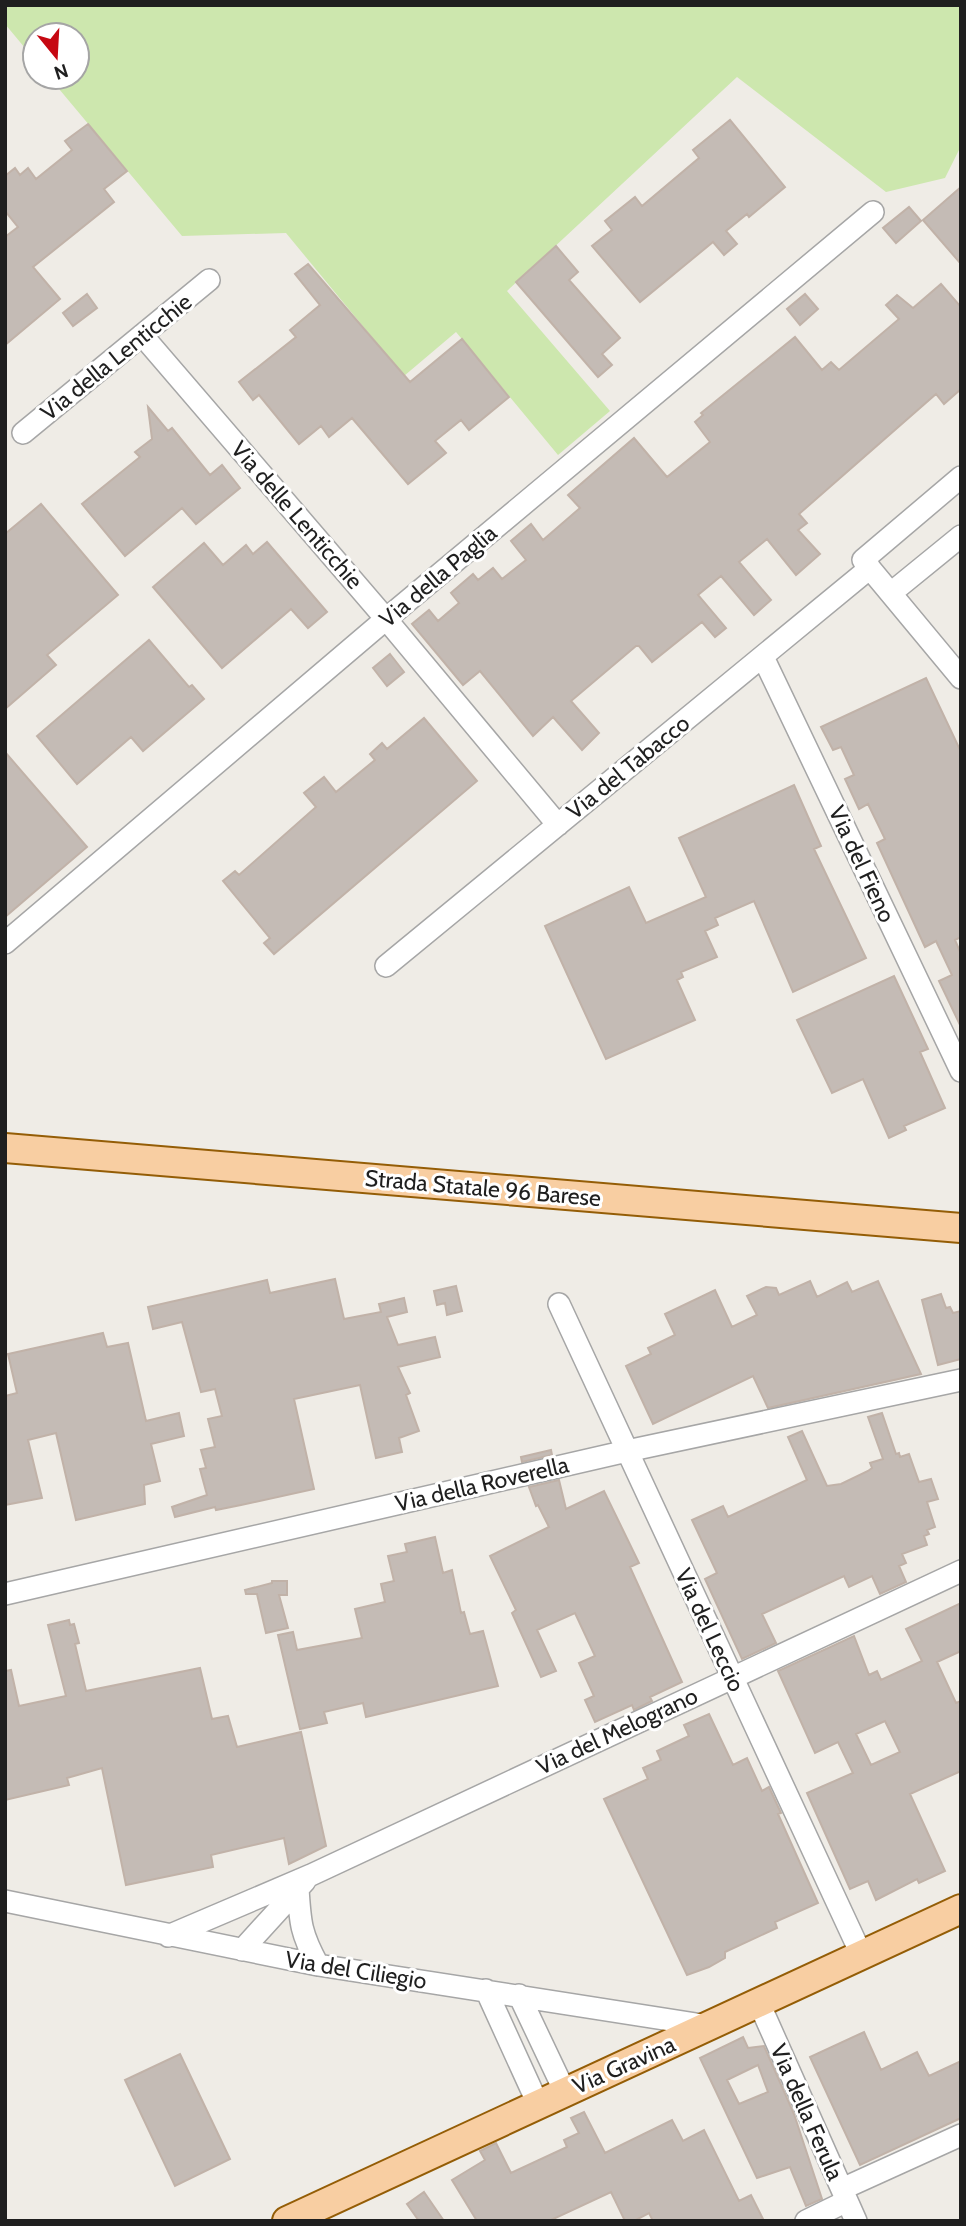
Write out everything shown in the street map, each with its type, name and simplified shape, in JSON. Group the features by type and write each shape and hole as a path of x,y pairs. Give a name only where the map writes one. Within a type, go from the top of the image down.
{"main road":[{"name":"Strada Statale 96 Barese","path":"5,1148 961,1228"},
{"name":"Via Gravina","path":"288,2221 961,1909"}],"street":[{"name":"Via della Paglia","path":"5,943 386,619 873,212"},
{"name":"Via della Lenticchie","path":"23,433 209,280"},
{"name":"Via delle Lenticchie","path":"142,335 386,619 558,825"},
{"name":"Via del Tabacco","path":"386,966 763,656 961,478"},
{"path":"891,593 961,536"},
{"path":"867,564 961,678"},
{"name":"Via del Fieno","path":"763,656 961,1072"},
{"name":"Via del Leccio","path":"559,1304 862,1956"},
{"name":"Via della Roverella","path":"5,1594 627,1451 961,1380"},
{"name":"Via del Melograno","path":"168,1936 305,1882 732,1677 961,1571"},
{"path":"242,1950 305,1882"},
{"path":"305,1882 300,1923 303,1938 318,1965"},
{"name":"Via del Ciliegio","path":"5,1901 318,1965 709,2026"},
{"path":"486,1990 538,2104"},
{"path":"519,1995 565,2092"},
{"name":"Via della Ferula","path":"759,2003 848,2204"},
{"path":"806,2221 848,2204 961,2136"}],"green space":[{"path":"5,5 961,5 961,146 945,178 886,192 737,77 507,291 610,411 558,455 456,332 404,376 286,233 182,236 61,91 91,91 91,21 21,21 21,43 5,24"}],"building":[{"path":"730,120 785,187 749,217 747,214 726,231 737,244 724,255 713,242 640,302 592,246 612,230 605,221 635,197 642,206 699,158 693,150"},
{"path":"88,124 127,171 104,189 114,202 33,267 60,299 5,345 5,237 18,227 5,211 5,176 15,168 20,175 28,168 36,179 72,150 65,141"},
{"path":"961,187 961,264 923,220"},
{"path":"909,207 921,221 896,243 883,228"},
{"path":"556,246 578,272 569,280 620,338 602,354 612,365 598,377 516,282"},
{"path":"308,264 410,382 462,339 509,397 469,430 461,420 435,441 446,453 408,484 352,418 329,437 321,426 299,444 259,395 253,400 239,382 296,337 290,330 320,305 295,274"},
{"path":"941,284 961,307 961,389 944,404 936,394 799,514 807,523 798,530 820,554 796,575 767,539 739,562 771,600 754,615 721,576 698,595 726,628 715,637 702,622 652,662 639,646 636,646 571,701 599,733 582,750 553,717 533,736 480,671 463,685 412,624 429,610 438,621 459,603 451,593 473,574 478,580 493,568 502,579 526,560 511,541 531,524 543,540 580,508 568,495 634,438 667,477 710,442 695,422 703,415 701,413 795,337 822,370 831,362 839,370 899,319 886,305 897,295 913,308"},
{"path":"87,294 97,308 73,326 63,313"},
{"path":"805,294 818,309 800,325 787,309"},
{"path":"148,407 168,431 172,428 210,475 222,465 240,488 196,524 182,508 125,556 82,504 140,457 135,452 152,439"},
{"path":"41,504 118,595 47,655 56,665 5,709 5,534"},
{"path":"267,542 327,612 308,628 291,609 222,668 153,587 204,543 223,565 246,545 253,554"},
{"path":"149,640 189,687 192,685 204,699 143,751 131,737 77,784 37,736"},
{"path":"390,654 404,672 387,686 373,668"},
{"path":"926,678 961,752 961,937 955,940 961,954 961,1027 939,981 952,975 936,941 925,947 877,843 885,839 868,804 859,809 845,779 854,775 841,747 833,750 821,727"},
{"path":"424,718 477,781 274,954 264,943 270,938 223,881 235,871 239,875 316,807 304,793 324,777 336,792 375,760 370,754 382,743 387,749"},
{"path":"5,752 87,847 5,917"},
{"path":"794,785 821,846 814,849 866,958 793,992 754,901 715,918 718,925 705,931 717,957 681,972 683,977 677,980 695,1020 606,1059 545,926 629,887 646,923 706,897 679,838"},
{"path":"894,976 928,1049 920,1052 945,1108 904,1126 906,1130 889,1138 863,1079 832,1093 797,1020"},
{"path":"335,1279 344,1319 381,1312 379,1304 404,1298 407,1312 387,1317 398,1345 435,1337 440,1357 398,1367 410,1393 406,1395 419,1431 399,1438 402,1452 376,1458 360,1385 294,1399 314,1489 175,1517 172,1507 207,1495 200,1469 206,1468 201,1450 215,1447 208,1419 222,1416 215,1389 201,1392 182,1322 153,1329 148,1307 267,1280 270,1293"},
{"path":"810,1281 817,1297 847,1282 852,1292 878,1281 921,1374 768,1408 753,1376 653,1424 626,1366 651,1354 648,1348 675,1335 665,1314 715,1290 732,1327 757,1315 747,1296 766,1287 776,1288 779,1295"},
{"path":"456,1286 462,1311 447,1315 445,1303 437,1305 434,1291"},
{"path":"941,1294 946,1308 950,1307 953,1313 961,1311 961,1359 938,1365 922,1300"},
{"path":"103,1333 107,1347 128,1343 146,1421 179,1413 184,1436 151,1444 160,1481 144,1485 145,1504 76,1520 56,1433 28,1440 42,1498 5,1505 5,1396 17,1393 8,1354"},
{"path":"882,1413 896,1454 899,1453 900,1457 909,1454 919,1482 931,1479 938,1499 927,1502 935,1527 927,1530 929,1534 924,1536 927,1545 902,1554 906,1563 899,1566 906,1582 880,1594 872,1576 849,1587 844,1576 762,1614 776,1643 742,1659 705,1579 717,1573 692,1520 723,1506 728,1517 807,1480 788,1437 802,1431 827,1486 841,1484 868,1471 872,1468 870,1463 883,1459 868,1417"},
{"path":"551,1450 552,1455 522,1462 521,1457"},
{"path":"559,1480 566,1509 604,1491 639,1563 630,1567 682,1682 650,1697 652,1701 634,1710 632,1705 595,1722 585,1700 594,1696 579,1663 595,1656 575,1613 537,1630 556,1671 541,1677 512,1613 516,1610 490,1556 549,1527 538,1505 536,1506 529,1487"},
{"path":"435,1537 443,1573 452,1570 461,1613 464,1612 470,1634 483,1631 498,1686 366,1717 363,1703 324,1712 327,1723 300,1729 278,1635 293,1632 297,1650 362,1638 355,1609 385,1602 381,1584 394,1581 388,1556 407,1552 405,1544"},
{"path":"272,1581 287,1581 287,1595 279,1595 288,1628 266,1633 257,1594 246,1594 245,1590"},
{"path":"961,1603 961,1651 937,1662 956,1703 961,1701 961,1771 910,1794 945,1871 919,1883 917,1879 876,1900 868,1881 850,1889 807,1793 853,1773 838,1742 815,1753 778,1671 854,1636 869,1675 877,1671 881,1680 922,1661 906,1629","holes":["885,1721 900,1752 871,1765 856,1734"]},
{"path":"69,1620 70,1625 74,1624 79,1643 75,1644 86,1691 200,1668 212,1719 228,1716 237,1747 301,1732 326,1846 289,1864 284,1838 211,1855 213,1867 126,1885 102,1768 67,1778 69,1785 5,1800 5,1671 11,1670 19,1706 66,1696 48,1625"},
{"path":"709,1714 733,1765 747,1758 762,1791 769,1787 781,1813 778,1814 818,1903 775,1922 777,1928 725,1952 725,1958 709,1967 687,1975 604,1799 648,1779 643,1768 661,1760 657,1751 689,1736 684,1725"},
{"path":"864,2032 881,2070 917,2052 929,2076 961,2061 961,2118 860,2165 810,2057"},
{"path":"743,2037 748,2048 764,2046 794,2114 822,2199 806,2206 790,2167 757,2178 700,2058","holes":["758,2065 768,2092 739,2104 727,2080"]},
{"path":"180,2054 230,2159 175,2186 125,2080"},
{"path":"584,2112 605,2153 672,2120 683,2141 704,2130 739,2201 751,2195 764,2221 653,2221 649,2213 634,2221 625,2221 611,2192 549,2221 477,2221 452,2180 485,2160 480,2151 496,2143 511,2173 567,2147 564,2140 579,2133 571,2118"},
{"path":"424,2192 444,2221 419,2221 407,2204"}]}
